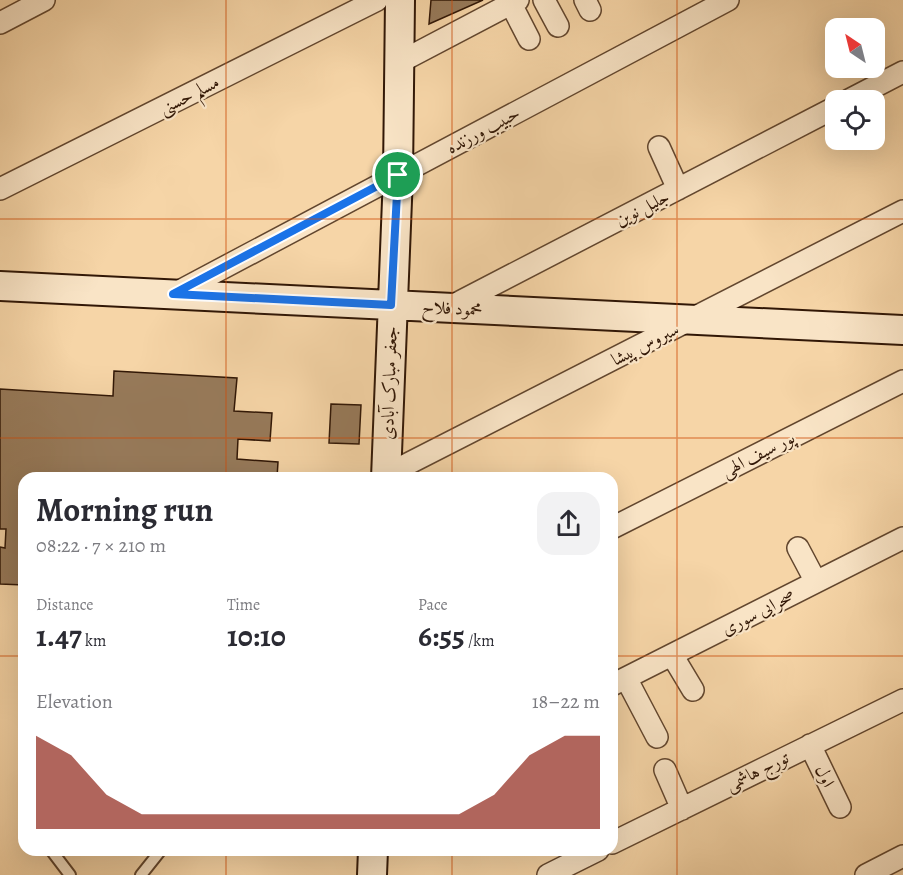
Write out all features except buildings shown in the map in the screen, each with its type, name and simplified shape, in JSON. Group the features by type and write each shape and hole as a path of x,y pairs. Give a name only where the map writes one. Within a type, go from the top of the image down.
{"street":[{"path":"0,22 44,0"},
{"name":"مسلم حسنی","path":"0,189 377,0"},
{"name":"جعفر مبارک آبادی","path":"386,472 398,175 400,0"},
{"path":"544,0 558,26"},
{"name":"حبیب ورزنده","path":"173,294 398,175 697,7 728,0"},
{"path":"400,62 514,2 529,39"},
{"path":"868,90 903,72"},
{"name":"جلیل نوین","path":"448,308 825,113"},
{"path":"659,147 678,189"},
{"name":"سیروس پیشا","path":"394,472 903,212"},
{"name":"محمود فلاح","path":"0,286 903,330"},
{"name":"پور سیف الهی","path":"618,525 903,381"},
{"name":"صحرایی سوری","path":"619,681 903,538"},
{"path":"798,548 816,582"},
{"path":"672,655 693,690"},
{"path":"619,681 657,737"},
{"name":"تورج هاشمی","path":"618,840 903,700"},
{"name":"اول","path":"810,745 840,807"},
{"path":"665,770 682,809"},
{"path":"372,875 373,856"},
{"path":"548,875 586,856"},
{"path":"866,875 903,856"}],"lane":[{"path":"56,856 70,875"},
{"path":"141,875 156,856"}],"route":[{"path":"398,175 391,305 173,294 248,254 398,175"}]}
